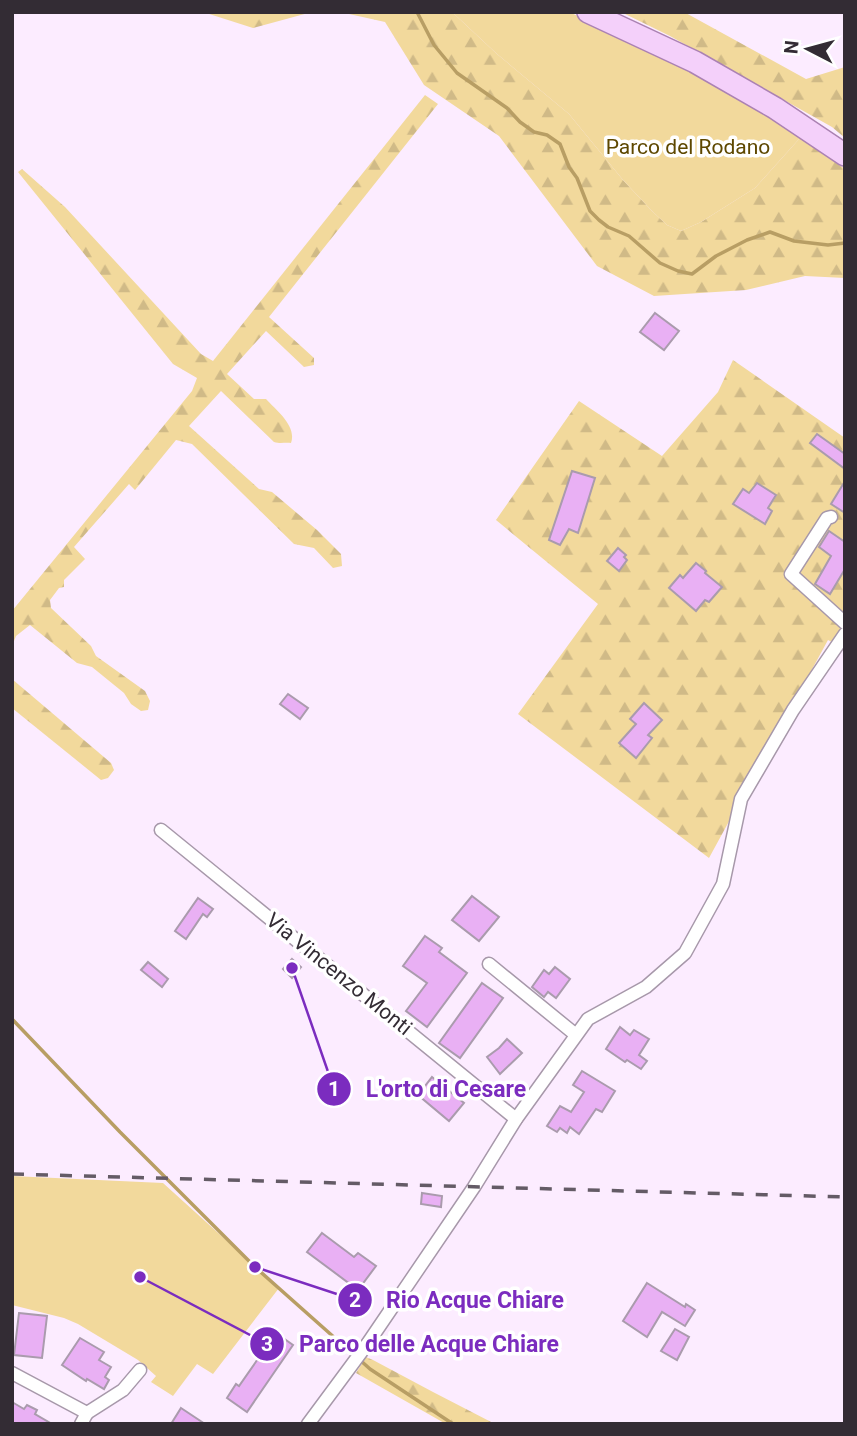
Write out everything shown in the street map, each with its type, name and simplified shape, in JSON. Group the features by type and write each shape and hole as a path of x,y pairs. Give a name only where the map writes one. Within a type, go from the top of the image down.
{"main road":[{"path":"588,12 695,62 775,108 845,155"}],"street":[{"path":"831,517 827,518 791,575 845,623"},
{"path":"308,1424 368,1343 474,1187 516,1119 588,1019 646,987 685,953 723,884 741,799 793,710 845,634"},
{"name":"Via Vincenzo Monti","path":"161,830 516,1119"},
{"path":"489,964 576,1035"},
{"path":"12,1373 84,1418 124,1390 140,1370"}],"green space":[{"path":"203,12 312,12 253,28"},
{"path":"340,12 452,12 569,114 652,211 667,225 681,231 701,222 755,188 800,138 845,169 845,278 805,276 746,290 654,296 597,266 499,136 424,85 385,22"},
{"name":"Parco del Rodano","path":"452,12 569,12 737,93 800,138 755,188 701,222 681,231 667,225 652,211 569,114"},
{"path":"621,12 684,12 806,79 845,67 845,138 832,127 670,36"},
{"path":"425,95 438,104 269,317 314,358 314,365 304,367 266,331 227,374 254,399 266,399 280,414 289,425 291,443 274,442 221,391 189,426 259,489 272,492 317,530 341,554 342,566 333,568 314,548 294,544 192,444 176,440 135,490 129,484 74,547 85,559 64,580 64,587 59,588 50,600 51,608 91,646 96,656 145,691 150,701 148,710 141,711 131,704 124,693 92,667 77,663 30,625 16,636 12,646 12,611 192,391 197,378 173,364 18,172 22,169 65,207 201,354 213,361"},
{"path":"733,360 845,438 845,649 828,640 709,858 518,714 598,604 496,520 579,401 662,456 718,392"},
{"path":"12,679 111,763 114,770 108,778 101,780 12,708"},
{"path":"12,1176 163,1183 279,1288 213,1374 197,1364 173,1396 151,1382 156,1376 138,1360 78,1324 12,1305"},
{"path":"366,1357 495,1424 446,1424 356,1373"}],"building":[{"path":"655,313 679,331 664,350 640,332"},
{"path":"817,434 845,454 845,469 810,443"},
{"path":"572,471 595,478 578,533 569,529 560,545 549,540"},
{"path":"845,481 845,513 831,504"},
{"path":"757,483 776,495 768,508 772,511 765,524 733,504 743,489 749,493"},
{"path":"829,531 845,542 845,569 830,594 815,584 831,556 819,547"},
{"path":"618,548 626,555 624,557 627,560 619,571 607,561"},
{"path":"696,563 722,587 709,602 705,600 696,611 669,588 680,575 683,578"},
{"path":"288,694 308,708 300,719 280,704"},
{"path":"644,703 662,720 648,735 652,738 636,758 619,743 636,724 630,719"},
{"path":"472,896 499,917 479,941 452,920"},
{"path":"198,898 213,909 207,917 203,914 186,939 175,931"},
{"path":"425,936 442,948 439,952 467,973 427,1027 406,1011 427,983 403,966"},
{"path":"292,959 301,967 292,978 283,969"},
{"path":"148,962 168,979 162,987 141,970"},
{"path":"555,967 570,979 556,998 548,992 544,997 532,987 544,970 549,974"},
{"path":"482,983 503,998 460,1058 439,1043"},
{"path":"620,1027 630,1035 634,1030 649,1039 639,1055 647,1061 641,1069 606,1049"},
{"path":"507,1039 522,1053 500,1074 487,1057"},
{"path":"582,1071 615,1091 602,1112 596,1109 579,1134 570,1127 567,1133 560,1128 557,1132 547,1126 560,1106 571,1112 584,1092 573,1085"},
{"path":"432,1077 464,1103 449,1121 418,1095"},
{"path":"422,1193 442,1196 441,1207 421,1204"},
{"path":"322,1233 354,1257 358,1253 376,1266 358,1290 307,1252"},
{"path":"647,1283 685,1307 686,1304 695,1310 685,1326 662,1312 647,1337 623,1321"},
{"path":"19,1313 47,1316 42,1358 14,1355"},
{"path":"675,1329 689,1337 677,1360 661,1351"},
{"path":"276,1333 293,1345 247,1412 227,1398 236,1384 239,1386"},
{"path":"80,1338 104,1352 99,1360 111,1367 105,1377 109,1380 104,1389 62,1365"},
{"path":"12,1402 24,1409 27,1405 37,1410 35,1414 52,1424 12,1424"},
{"path":"181,1408 205,1424 171,1424"}],"waterway":[{"path":"417,12 434,45 457,73 507,108 534,132 547,135 560,144 590,211 608,227 629,236 660,263 692,274 716,256 770,232 794,241 828,245 845,243"},
{"path":"12,1019 255,1267 354,1355"},
{"path":"360,1360 453,1424"}],"railway":[{"path":"12,1174 845,1197"}],"place":[{"name":"L'orto di Cesare","path":"292,968"},
{"name":"Rio Acque Chiare","path":"255,1267"},
{"name":"Parco delle Acque Chiare","path":"140,1277"}]}
